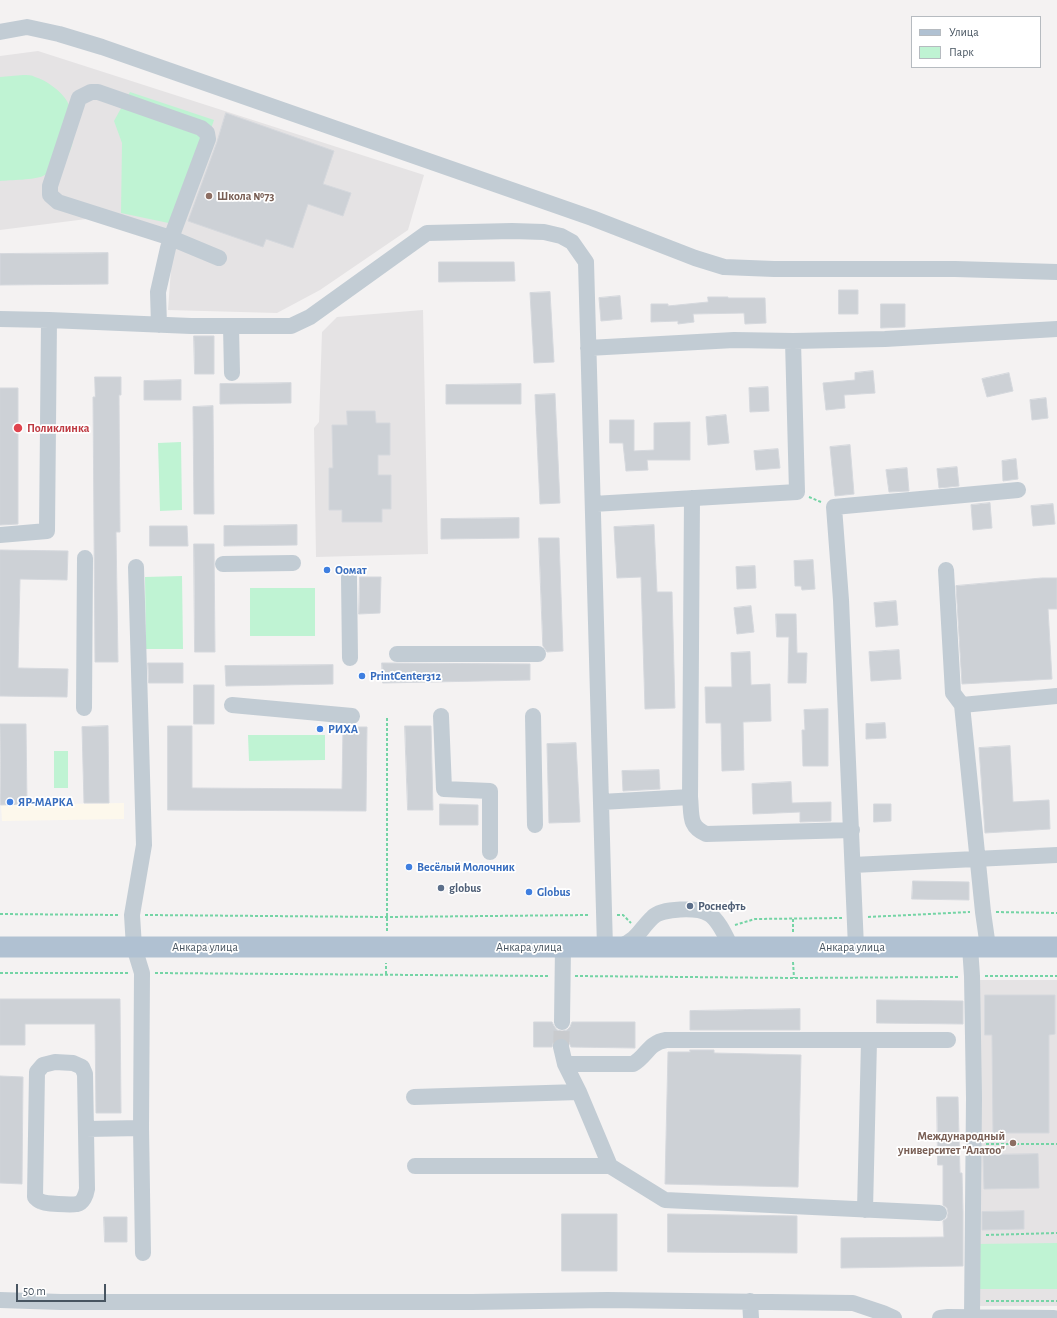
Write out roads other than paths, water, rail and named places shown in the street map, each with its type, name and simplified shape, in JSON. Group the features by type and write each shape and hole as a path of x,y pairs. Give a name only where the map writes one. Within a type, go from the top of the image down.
{"main road":[{"name":"Анкара улица","path":"0,947 1057,947"}],"street":[{"path":"0,32 26,27 59,34 102,47 592,218 695,258 724,267 774,269 955,269 1057,272"},
{"path":"159,325 158,292 168,248 172,238 208,139 207,133 201,128 98,92 91,92 80,98 50,186 50,195 58,202 172,238 219,258"},
{"path":"0,319 159,325 291,326 310,317 427,233 512,231 544,232 561,236 572,242 586,262 604,915 612,947 628,943 635,938 654,916 663,912 697,910 709,914 718,924 731,947"},
{"path":"0,535 47,532 49,320"},
{"path":"230,326 232,373"},
{"path":"588,348 734,340 793,341 885,339 1057,329"},
{"path":"593,504 796,492 793,341"},
{"path":"856,947 856,918 841,600 834,507 1018,490"},
{"path":"692,498 690,797 693,824 698,830 706,834 852,830"},
{"path":"84,708 85,558"},
{"path":"224,564 293,562"},
{"path":"136,567 144,845 132,915 134,947 142,973 141,1128 143,1253"},
{"path":"946,570 953,693 962,705 983,912 979,947 972,976 972,1317"},
{"path":"349,577 350,658"},
{"path":"397,654 538,654"},
{"path":"962,705 1057,696"},
{"path":"232,705 352,716"},
{"path":"441,716 444,789 490,791 490,852"},
{"path":"533,716 535,825"},
{"path":"601,802 690,797"},
{"path":"853,865 1057,855"},
{"path":"562,1022 563,947"},
{"path":"565,1064 633,1064 638,1062 652,1045 659,1041 666,1040 948,1040"},
{"path":"865,1210 868,1041"},
{"path":"561,1047 565,1064 579,1092 610,1166"},
{"path":"56,1062 73,1063 82,1067 85,1074 86,1129 87,1195 78,1204 46,1203 39,1201 35,1197 36,1086 37,1072 43,1065 56,1062"},
{"path":"414,1097 579,1092"},
{"path":"86,1129 141,1128"},
{"path":"415,1166 610,1166 665,1200 670,1201 939,1213"},
{"path":"0,1300 61,1302 472,1302 607,1300 853,1303 894,1318"},
{"path":"750,1301 751,1318"},
{"path":"940,1318 1054,1318"}],"tunnel":[{"path":"561,1047 562,1022"}],"place":[{"name":"Школа №73","path":"209,196"},
{"name":"Поликлинка","path":"18,428"},
{"name":"Оомат","path":"327,570"},
{"name":"PrintCenter312","path":"362,676"},
{"name":"РИХА","path":"320,729"},
{"name":"ЯР-МАРКА","path":"10,802"},
{"name":"Весёлый Молочник","path":"409,867"},
{"name":"globus","path":"441,888"},
{"name":"Globus","path":"529,892"},
{"name":"Роснефть","path":"690,906"},
{"name":"Международный университет \"Алатоо\"","path":"1013,1143"}]}
